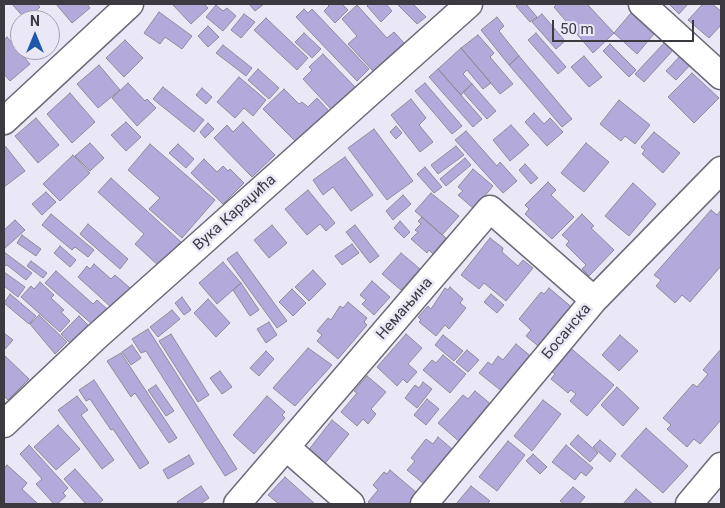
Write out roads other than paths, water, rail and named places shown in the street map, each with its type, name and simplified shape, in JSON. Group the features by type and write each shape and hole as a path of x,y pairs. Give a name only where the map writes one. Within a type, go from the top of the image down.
{"street":[{"path":"4,121 130,4"},
{"name":"Вука Караџића","path":"4,424 95,338 469,4"},
{"path":"642,4 721,76"},
{"name":"Босанска","path":"424,504 594,300 721,170"},
{"name":"Немањина","path":"286,448 490,209 594,300"},
{"path":"238,504 286,448 351,504"},
{"path":"689,504 721,466"}]}
